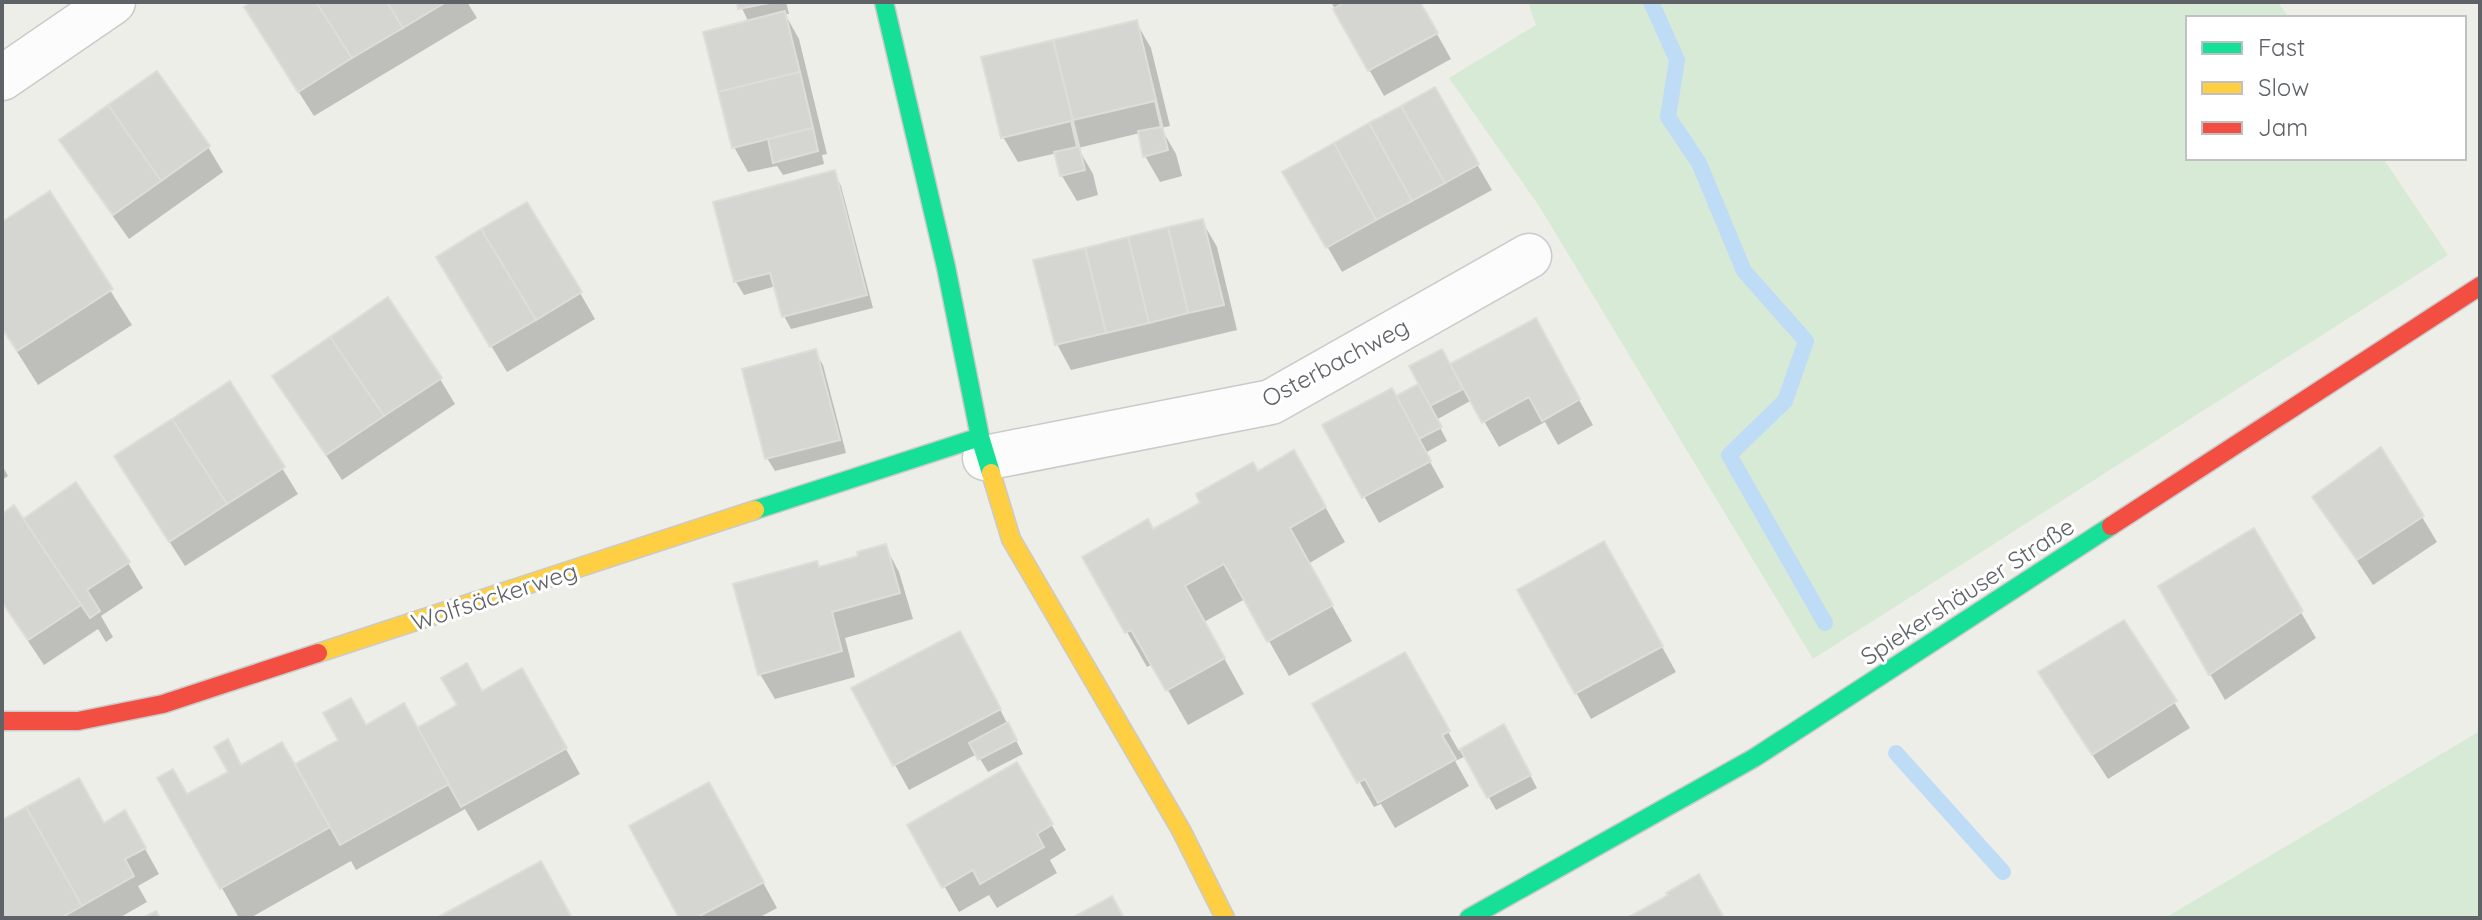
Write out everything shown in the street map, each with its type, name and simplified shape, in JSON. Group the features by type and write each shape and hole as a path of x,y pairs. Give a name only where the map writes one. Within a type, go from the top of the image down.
{"street":[{"path":"2,78 113,2"},
{"path":"884,2 946,267 983,448 1011,539 1181,830 1225,918"},
{"name":"Osterbachweg","path":"983,448 1271,402 1529,256"},
{"name":"Spiekershäuser Straße","path":"1469,918 1754,758 2480,286"},
{"name":"Wolfsäckerweg","path":"2,721 78,721 163,704 983,448"}],"green space":[{"path":"1528,2 2278,2 2288,16 2186,16 2186,160 2384,160 2448,255 1813,659 1539,206 1449,78 1536,25"},
{"path":"2480,731 2480,918 2165,918"}],"building":[{"path":"251,2 316,2 352,58 298,92 244,7"},
{"path":"316,2 387,2 403,28 352,58"},
{"path":"387,2 446,2 403,28"},
{"path":"737,2 775,2 738,9"},
{"path":"1345,2 1420,2 1438,33 1368,71 1333,9"},
{"path":"785,11 800,72 718,92 703,32"},
{"path":"1137,20 1168,150 1143,157 1138,131 1161,127 1155,101 1073,120 1053,40"},
{"path":"1053,40 1085,170 1060,176 1054,152 1077,147 1071,121 1001,138 981,57"},
{"path":"157,71 210,146 161,181 108,105"},
{"path":"800,72 813,128 732,148 718,92"},
{"path":"1435,87 1479,164 1445,183 1401,106"},
{"path":"108,105 161,181 113,215 59,140"},
{"path":"1401,106 1445,183 1412,201 1369,123"},
{"path":"1369,123 1412,201 1376,220 1334,143"},
{"path":"813,128 818,151 773,163 768,139"},
{"path":"1334,143 1376,220 1326,248 1282,172"},
{"path":"835,170 867,295 782,317 770,273 734,282 713,202"},
{"path":"50,191 113,289 17,351 2,328 2,222"},
{"path":"527,202 582,292 536,320 481,229"},
{"path":"1203,219 1224,305 1188,313 1168,227"},
{"path":"1168,227 1188,313 1149,323 1128,237"},
{"path":"481,229 536,320 490,347 436,257"},
{"path":"1128,237 1149,323 1106,333 1085,248"},
{"path":"1085,248 1106,333 1055,345 1033,260"},
{"path":"388,297 442,378 384,416 330,337"},
{"path":"1536,318 1580,399 1542,421 1529,397 1482,423 1450,364"},
{"path":"330,337 384,416 326,455 272,376"},
{"path":"816,349 840,440 765,459 742,369"},
{"path":"1442,349 1463,389 1430,406 1409,366"},
{"path":"230,381 285,467 227,504 172,419"},
{"path":"1418,384 1442,427 1419,439 1396,396"},
{"path":"1392,388 1431,461 1362,498 1322,425"},
{"path":"172,419 227,504 169,542 114,456"},
{"path":"2381,447 2424,516 2357,560 2312,497"},
{"path":"1294,450 1326,507 1290,528 1333,605 1267,642 1224,564 1185,586 1225,658 1166,691 1131,630 1125,633 1082,557 1148,519 1153,529 1200,503 1196,494 1253,462 1258,471"},
{"path":"76,482 130,562 87,590 100,611 90,618 23,519"},
{"path":"14,505 81,605 28,640 2,602 2,514"},
{"path":"2254,528 2303,611 2209,675 2158,586"},
{"path":"1604,541 1663,646 1575,694 1517,590"},
{"path":"886,544 900,593 832,612 842,651 758,675 733,584 817,561 819,567"},
{"path":"2124,620 2177,701 2092,755 2038,672"},
{"path":"960,631 1001,709 893,766 851,688"},
{"path":"1405,652 1450,731 1442,735 1456,759 1378,803 1365,779 1357,783 1312,704"},
{"path":"467,663 482,691 522,668 567,748 461,807 417,728 457,705 441,678"},
{"path":"351,698 366,725 404,703 449,784 340,845 295,764 338,740 323,713"},
{"path":"1008,722 1017,740 978,760 969,743"},
{"path":"1504,724 1531,775 1487,798 1460,749"},
{"path":"228,739 241,765 282,742 330,827 220,889 157,778 173,769 187,794 228,772 214,747"},
{"path":"1017,762 1053,824 1037,834 1044,847 980,884 973,870 942,888 907,825"},
{"path":"79,778 104,823 125,810 146,848 125,859 134,876 82,906 26,807"},
{"path":"709,782 764,882 696,918 679,918 629,826"},
{"path":"26,807 82,906 61,918 2,918 2,820"},
{"path":"541,861 572,918 441,918 440,916"},
{"path":"1699,874 1724,918 1627,918 1668,895 1666,893"},
{"path":"1112,896 1124,918 1072,918"},
{"path":"156,911 160,918 143,918"}],"waterway":[{"path":"1651,2 1677,60 1668,117 1699,163 1744,271 1806,341 1785,401 1729,455 1825,623"},
{"path":"1896,753 2003,872"}],"traffic: fast":[{"path":"884,2 946,267 980,437 991,473"},
{"path":"755,510 980,437"},
{"path":"1469,918 1754,758 2111,526"}],"traffic: slow":[{"path":"991,473 1011,539 1181,830 1225,918"},
{"path":"318,653 755,510"}],"traffic: jam":[{"path":"2111,526 2480,286"},
{"path":"2,721 78,721 163,704 318,653"}]}
